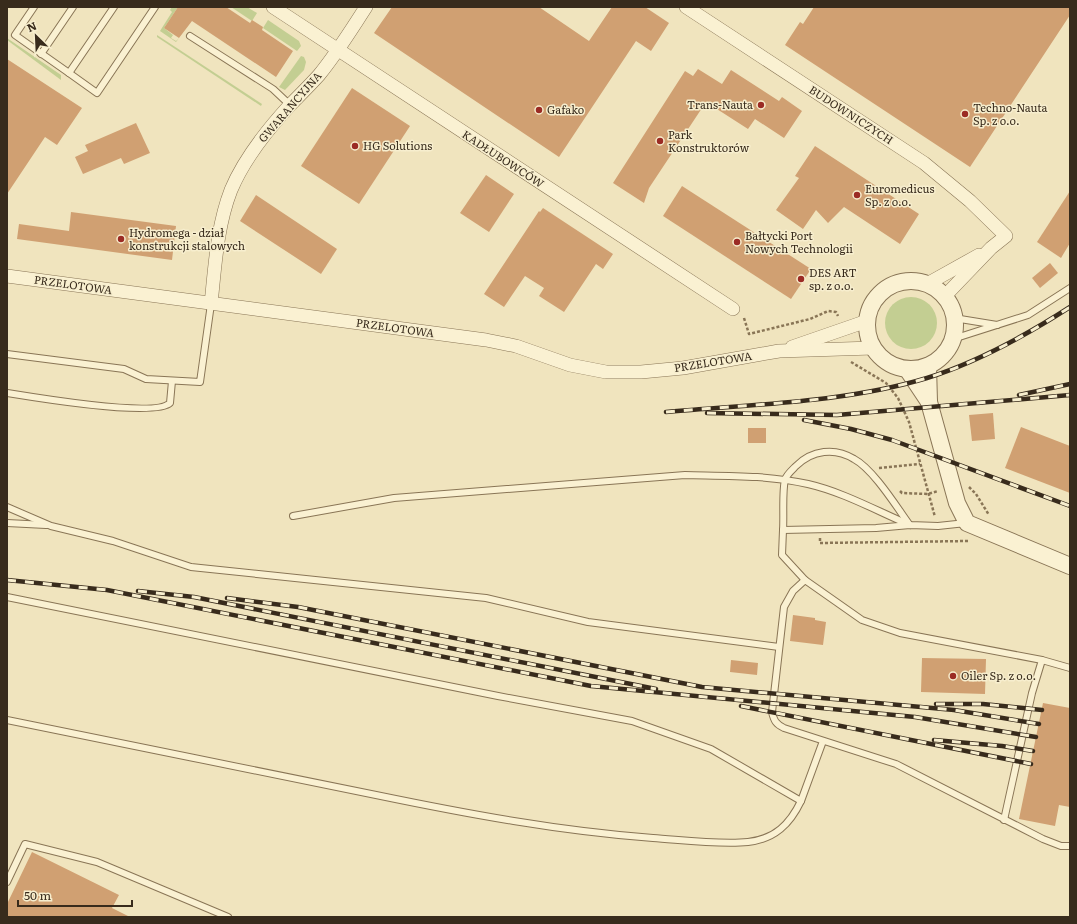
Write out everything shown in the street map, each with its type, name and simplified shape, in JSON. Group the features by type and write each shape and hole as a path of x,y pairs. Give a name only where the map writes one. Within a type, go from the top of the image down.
{"street":[{"name":"KADŁUBOWCÓW","path":"274,7 338,51 732,309"},
{"path":"338,51 366,7"},
{"name":"BUDOWNICZYCH","path":"686,7 924,163 970,201 1006,236 991,248"},
{"name":"GWARANCYJNA","path":"211,304 220,230 231,190 250,154 290,105 319,76 338,51"},
{"path":"927,284 991,248"},
{"path":"944,297 991,248"},
{"name":"PRZELOTOWA","path":"7,276 486,340 516,346 570,365 606,372 641,372 683,368 779,351 873,348"},
{"path":"914,281 927,284 944,297 951,307 954,318 953,339 947,350 938,359 928,366 906,369 893,366 882,358 873,348 868,335 867,321 870,308 888,288 900,282 914,281"},
{"name":"PRZELOTOWA","path":"779,351 867,321"},
{"path":"928,366 929,402 957,503 967,523 1070,566"},
{"path":"906,369 929,402"}],"lane":[{"path":"34,7 15,35 97,93 155,7"},
{"path":"41,54 73,7"},
{"path":"69,73 114,7"},
{"path":"190,36 273,90 290,105"},
{"path":"953,339 998,326 1028,315 1070,288"},
{"path":"7,354 124,370 146,379 200,382 211,304"},
{"path":"954,318 998,326"},
{"path":"7,393 89,404 155,408 168,405 170,403 172,381"},
{"path":"910,526 866,468 854,458 835,451 819,451 810,455 799,462 790,471 785,480 782,555 805,580 862,620 900,633 1042,660 1070,668"},
{"path":"293,516 394,498 685,475 760,477 808,484 831,492 910,526"},
{"path":"7,507 51,526 113,541 191,567 486,598 588,622 779,647"},
{"path":"783,530 938,526 967,523"},
{"path":"7,524 51,526"},
{"path":"805,580 793,591 784,608 772,704 774,720 777,724 784,728 896,764 1043,839 1061,846 1070,846"},
{"path":"7,597 498,696 632,721 711,749 800,801"},
{"path":"1004,820 1032,693 1042,660"},
{"path":"7,720 471,815 609,835 693,841 749,842 765,837 781,829 793,818 812,774 823,741"},
{"path":"7,882 25,844 97,862 228,917"}],"path":[{"path":"732,309 743,316 747,322 749,334 810,319 832,311 838,315 841,330"},
{"path":"844,349 848,359 852,363 886,383 905,410 928,494 902,493 897,488"},
{"path":"884,474 878,468 880,466 920,464"},
{"path":"820,530 820,543 945,541"}],"green space":[{"path":"172,7 178,7 164,28 173,35 171,38 176,41 179,38 176,42 160,31 172,12 170,10"},
{"path":"231,7 247,7 257,13 252,21"},
{"path":"268,20 299,41 301,46 297,51 263,28"},
{"path":"157,35 262,104 261,106 157,37"},
{"path":"7,38 61,75 61,80 7,40"},
{"path":"301,56 304,57 306,62 304,70 285,90 279,87"},
{"path":"911,297 925,301 933,309 937,323 933,337 925,345 911,349 897,345 889,337 885,323 889,309 897,301"}],"building":[{"path":"178,7 226,7 250,23 252,20 263,27 262,30 293,51 276,77 192,21 179,38 164,28"},
{"name":"Gafako","path":"392,7 539,7 589,41 612,7 645,7 669,23 651,51 636,41 559,157 374,33"},
{"path":"814,7 1070,7 1070,15 970,167 785,45 800,22 803,24"},
{"path":"7,59 82,108 57,145 45,137 7,194"},
{"path":"698,69 722,84 731,70 779,101 782,97 802,111 784,138 755,119 748,129 706,102 649,188 644,203 613,183 685,71 693,76"},
{"name":"HG Solutions","path":"352,88 410,126 359,204 301,166"},
{"path":"136,123 150,153 124,164 121,158 83,174 75,157 88,151 85,145"},
{"name":"Euromedicus Sp. z o.o.","path":"815,146 919,214 900,244 844,207 828,223 816,210 803,229 776,210 799,178 795,176"},
{"path":"486,175 514,194 489,232 460,213"},
{"name":"Bałtycki Port Nowych Technologii","path":"682,186 811,269 791,299 663,216"},
{"path":"1070,191 1070,243 1061,258 1037,242"},
{"path":"256,195 337,249 321,274 240,221"},
{"path":"543,208 613,254 603,269 596,264 564,312 539,296 544,288 525,276 504,307 484,294 539,211 540,212"},
{"name":"Hydromega - dział konstrukcji stalowych","path":"71,212 176,226 172,260 17,239 19,224 69,231"},
{"path":"1050,263 1058,273 1040,288 1032,278"},
{"path":"993,413 995,439 972,441 969,415"},
{"path":"1021,427 1070,446 1070,493 1005,468"},
{"path":"748,428 766,428 766,443 748,443"},
{"path":"793,615 815,618 815,620 826,622 823,645 790,641"},
{"name":"Oiler Sp. z o.o.","path":"922,658 986,659 985,694 921,692"},
{"path":"731,660 758,663 757,675 730,672"},
{"path":"1043,703 1070,708 1070,807 1059,805 1055,826 1019,819"},
{"path":"32,852 119,895 112,908 130,917 7,917 7,904"}],"railway":[{"path":"666,412 831,398 863,393 927,378 946,372 983,356 1036,328 1070,307"},
{"path":"1019,395 1070,384"},
{"path":"707,413 837,415 1070,395"},
{"path":"804,420 851,429 892,440 1070,506"},
{"path":"7,580 107,590 591,686 915,717 1036,737"},
{"path":"138,591 194,597 656,689"},
{"path":"227,598 298,607 702,687 954,710 1039,724"},
{"path":"936,704 983,704 1042,710"},
{"path":"741,706 1031,764"},
{"path":"934,740 1002,746 1033,751"}],"place":[{"name":"Trans-Nauta","path":"761,105"},
{"name":"Gafako","path":"539,110"},
{"name":"Techno-Nauta Sp. z o.o.","path":"965,114"},
{"name":"Park Konstruktorów","path":"660,141"},
{"name":"HG Solutions","path":"355,146"},
{"name":"Euromedicus Sp. z o.o.","path":"857,195"},
{"name":"Hydromega - dział konstrukcji stalowych","path":"121,239"},
{"name":"Bałtycki Port Nowych Technologii","path":"737,242"},
{"name":"DES ART sp. z o.o.","path":"801,279"},
{"name":"Oiler Sp. z o.o.","path":"953,676"}]}
